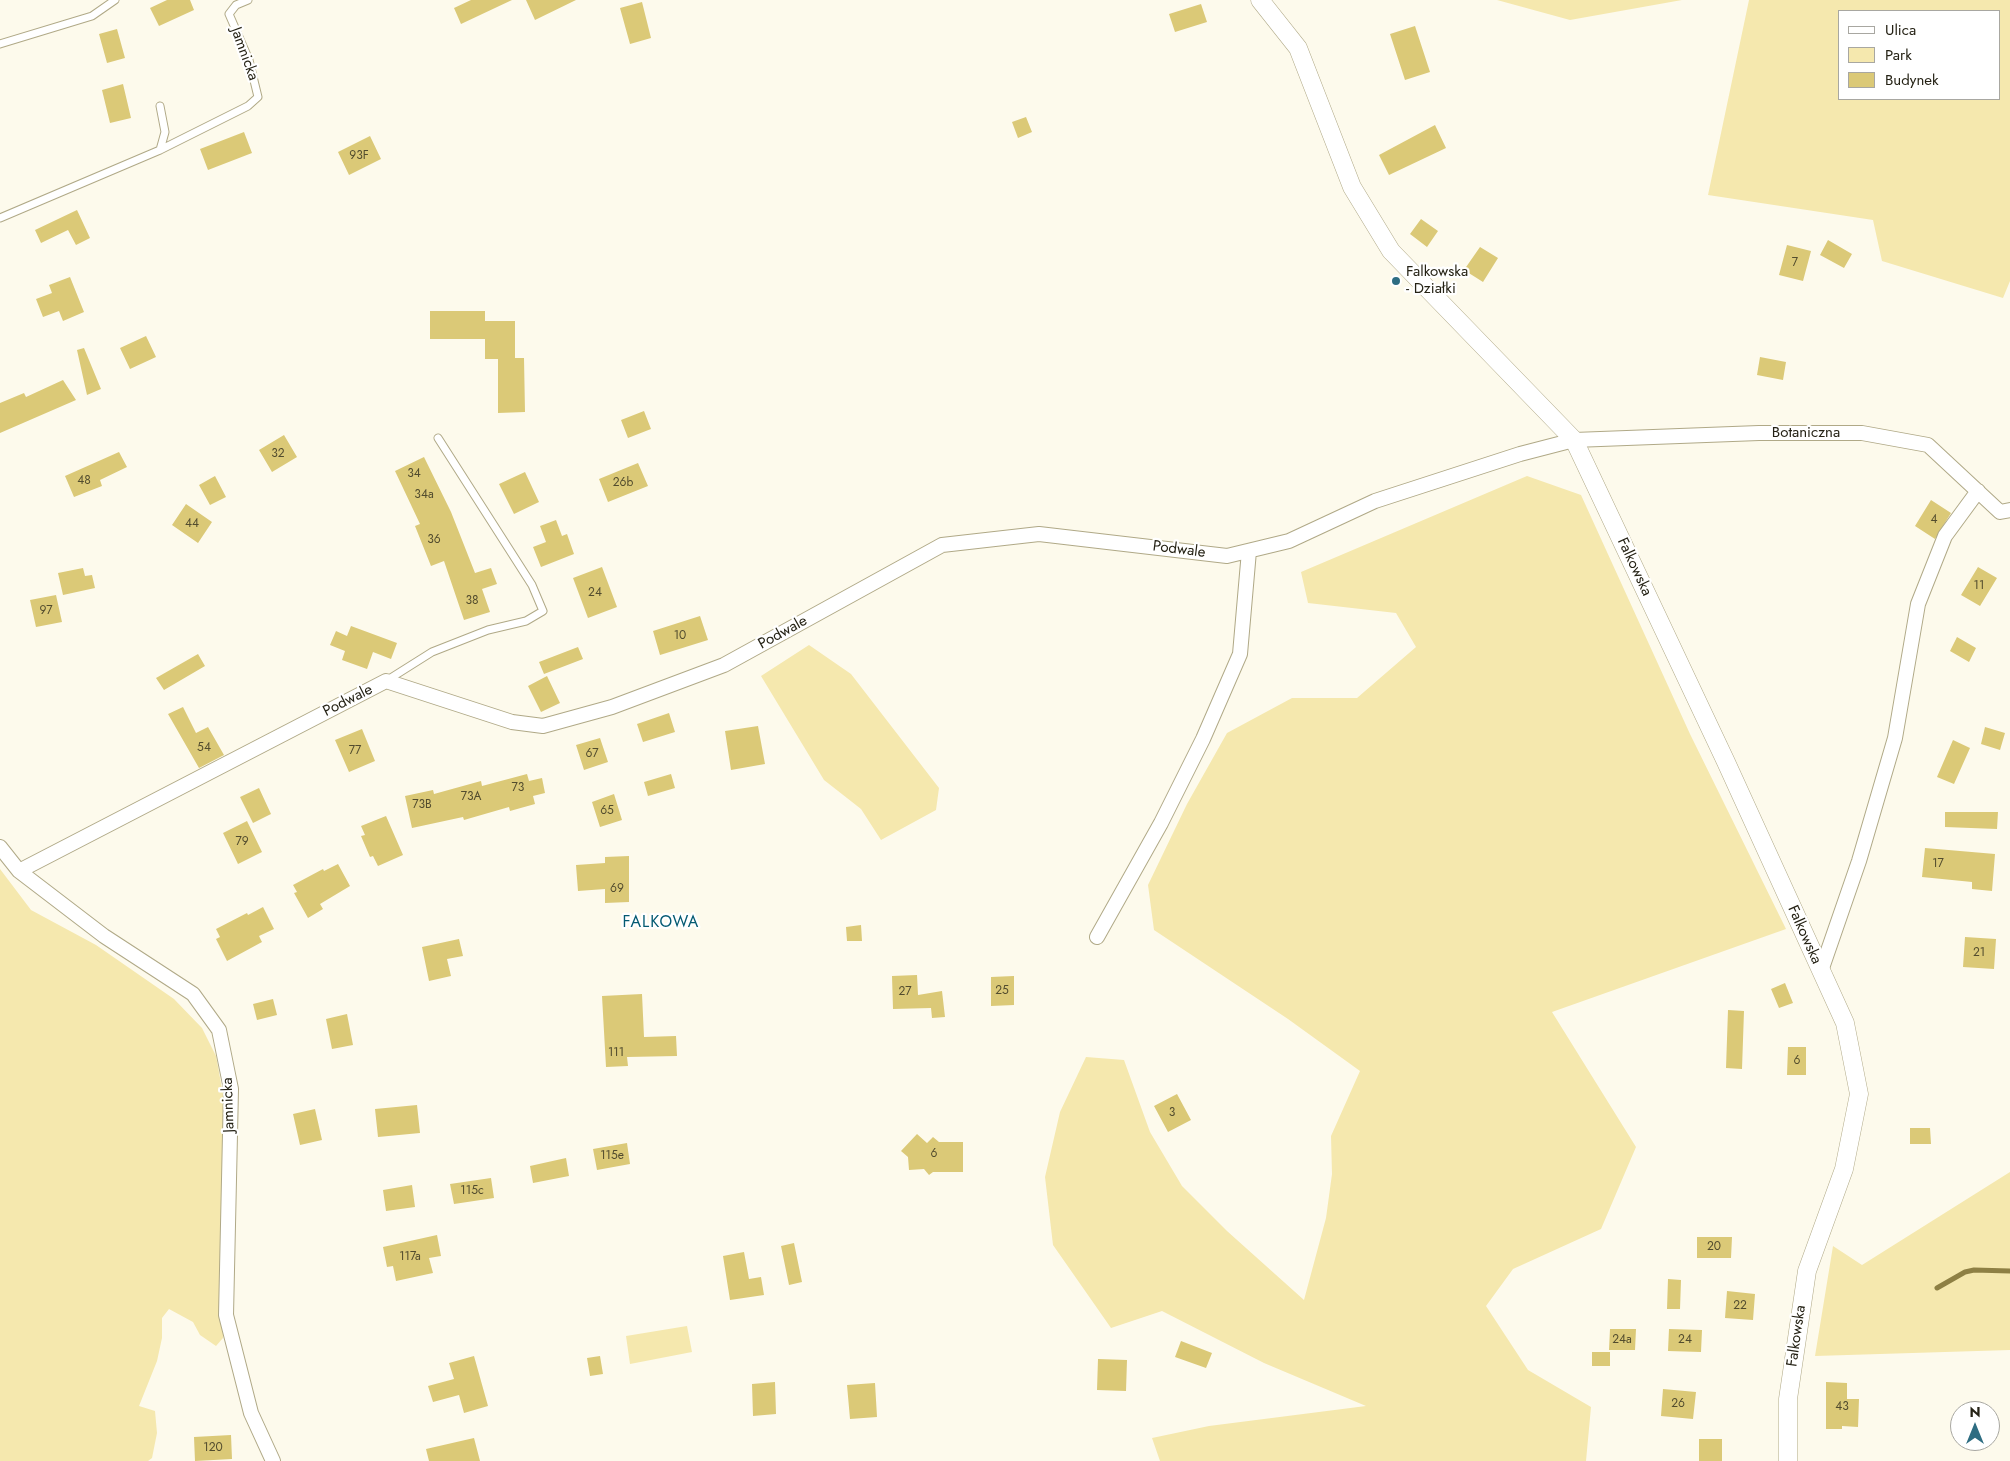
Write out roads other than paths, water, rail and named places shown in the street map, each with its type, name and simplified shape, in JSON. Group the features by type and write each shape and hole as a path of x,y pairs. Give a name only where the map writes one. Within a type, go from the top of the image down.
{"street":[{"name":"Falkowska","path":"1260,0 1298,48 1352,187 1391,252 1574,440 1726,762 1845,1023 1859,1094 1844,1169 1807,1271 1788,1399 1788,1461"},
{"name":"Botaniczna","path":"1574,440 1759,433 1862,433 1928,445 2000,512 2010,510"},
{"name":"Podwale","path":"19,871 386,681 512,722 543,726 612,707 724,665 942,545 1039,534 1227,556 1289,541 1375,501 1520,454 1574,440"},
{"path":"1821,971 1860,861 1895,738 1918,604 1945,536 1978,491"},
{"path":"1097,937 1160,823 1203,739 1240,649 1249,551"},
{"name":"Jamnicka","path":"0,847 19,871 104,936 193,994 219,1030 231,1089 226,1315 251,1413 273,1461"}],"lane":[{"path":"0,44 92,16 116,0"},
{"name":"Jamnicka","path":"0,218 160,150 248,106 258,97 249,60 229,14 236,5 248,0"},
{"path":"160,106 165,132 160,150"},
{"path":"386,681 432,652 488,630 526,621 543,611 532,585 438,438"}],"waterway":[{"path":"1937,1288 1965,1272 1974,1270 2010,1271"}],"place":[{"name":"Falkowska - Działki","path":"1396,281"}],"district":[{"name":"FALKOWA","path":"661,923"}]}
